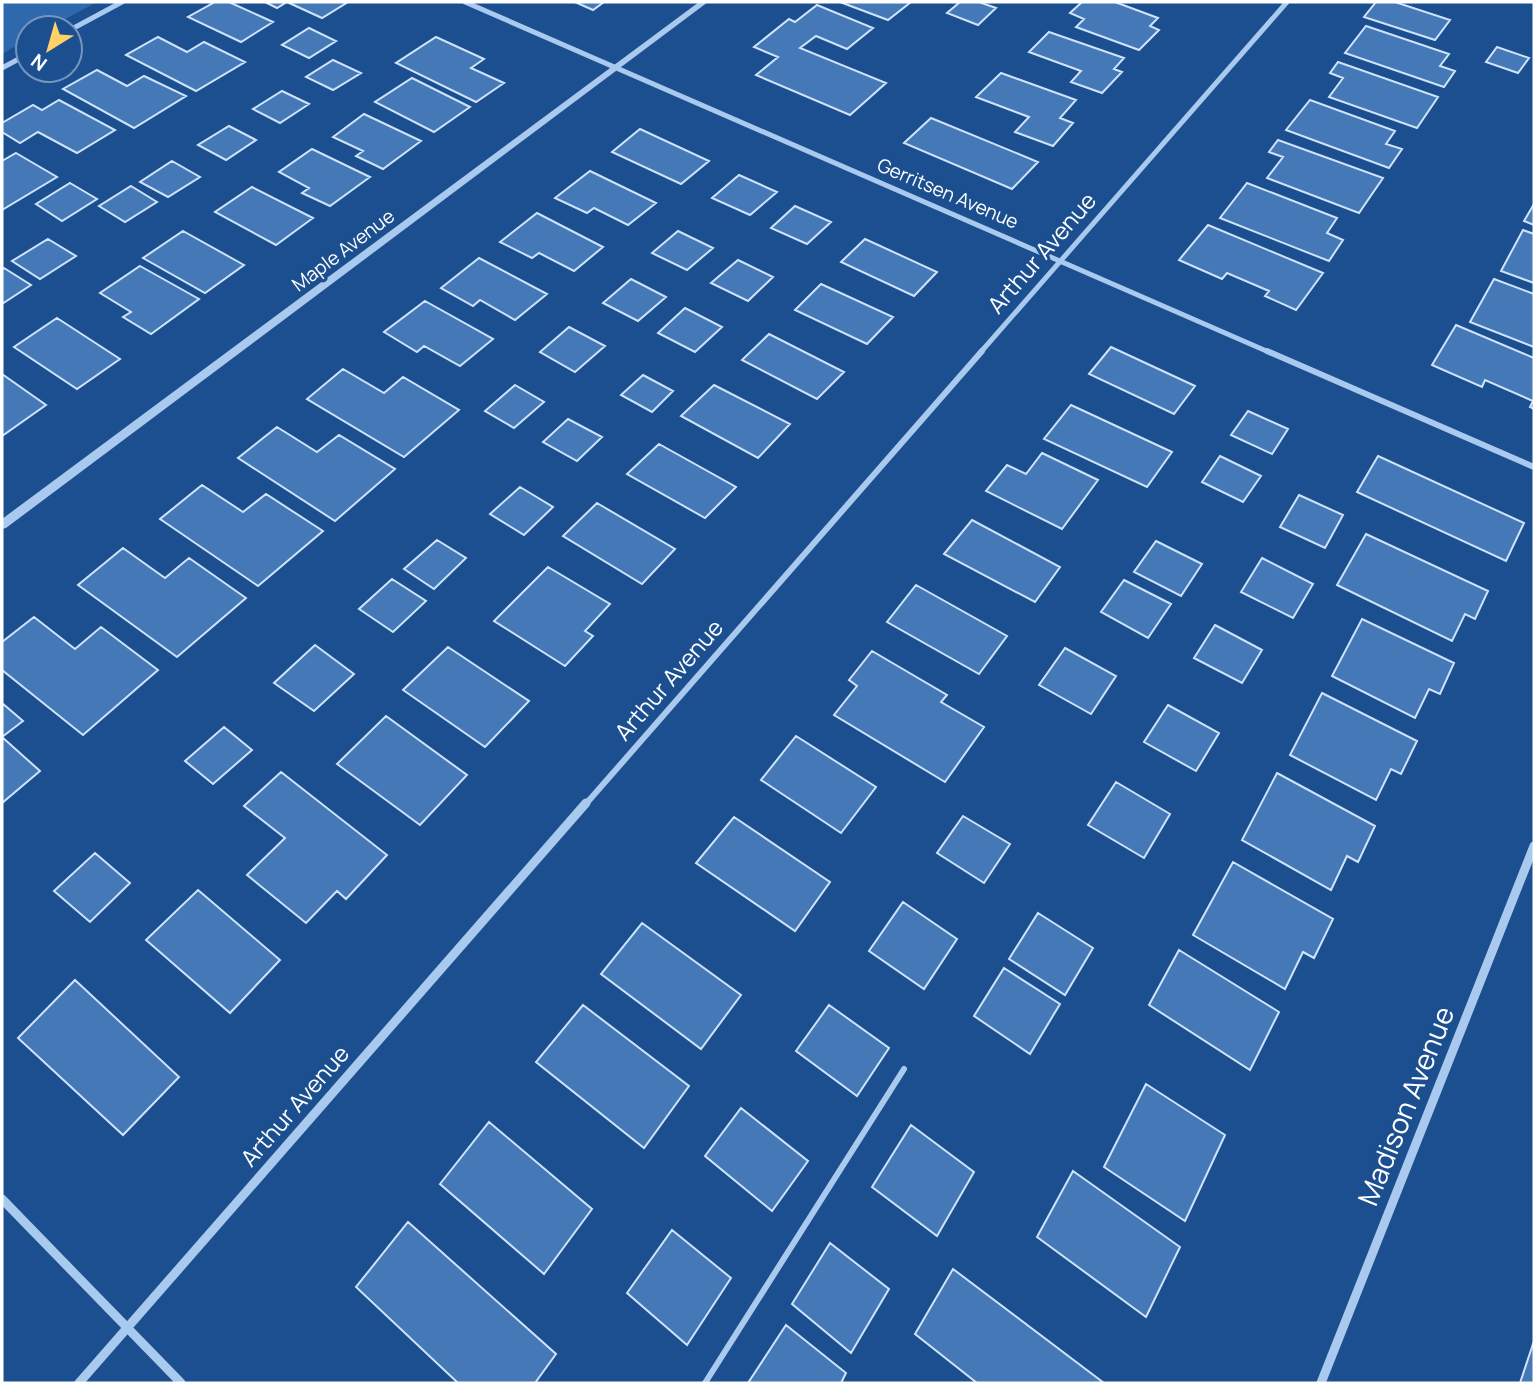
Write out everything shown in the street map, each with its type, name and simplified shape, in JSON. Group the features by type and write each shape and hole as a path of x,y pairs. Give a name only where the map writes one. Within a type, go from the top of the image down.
{"street":[{"path":"84,22 122,2"},
{"name":"Gerritsen Avenue","path":"464,2 1062,259 1534,467"},
{"name":"Maple Avenue","path":"2,525 704,2"},
{"name":"Arthur Avenue","path":"79,1383 1287,2"},
{"name":"Madison Avenue","path":"1321,1383 1534,846"},
{"path":"2,1199 181,1383"}],"lane":[{"path":"705,1383 904,1069"}],"shaded area":[{"path":"2,2 97,2 75,14 14,14 14,47 2,54"}],"building":[{"path":"215,2 229,2 273,22 241,42 188,17"},
{"path":"265,2 287,2 277,8"},
{"path":"287,2 348,2 322,18"},
{"path":"575,2 604,2 593,10"},
{"path":"840,2 911,2 888,20"},
{"path":"960,2 979,2 996,8 978,25 947,13"},
{"path":"1082,2 1115,2 1158,18 1150,26 1159,30 1139,50 1076,27 1084,19 1070,13"},
{"path":"1376,2 1395,2 1450,20 1435,40 1364,17"},
{"path":"817,5 873,28 847,49 816,36 800,48 886,83 850,115 756,75 778,57 754,47 789,19 795,22"},
{"path":"1366,26 1449,54 1440,66 1455,71 1444,87 1345,53"},
{"path":"309,28 336,41 309,58 282,45"},
{"path":"1049,32 1124,58 1114,69 1122,72 1102,93 1071,82 1081,71 1029,52"},
{"path":"158,37 187,52 204,42 245,62 196,91 126,55"},
{"path":"436,37 484,59 471,68 504,83 476,102 396,63"},
{"path":"1497,47 1529,58 1518,73 1486,62"},
{"path":"333,60 361,73 333,90 306,77"},
{"path":"1338,62 1438,97 1417,128 1329,97 1343,78 1330,73"},
{"path":"97,70 127,86 144,76 186,96 134,128 63,89 72,84 84,84 84,77"},
{"path":"1001,73 1076,100 1060,118 1073,123 1053,146 1015,132 1029,117 976,97"},
{"path":"412,78 470,107 434,132 375,102"},
{"path":"282,91 309,104 280,123 253,109"},
{"path":"59,100 115,130 77,153 38,132 20,143 2,132 2,123 33,105 42,110"},
{"path":"1310,100 1395,131 1386,144 1402,149 1389,168 1286,130"},
{"path":"364,114 421,141 383,169 356,156 363,151 333,137"},
{"path":"931,118 1038,162 1012,189 904,143"},
{"path":"229,126 256,140 226,160 198,145"},
{"path":"640,129 709,161 681,184 612,152"},
{"path":"1278,140 1383,178 1359,213 1267,178 1283,157 1269,152"},
{"path":"312,149 370,177 330,206 302,193 309,188 279,172"},
{"path":"16,153 57,177 2,210 2,161"},
{"path":"172,161 200,177 168,197 140,182"},
{"path":"590,171 656,203 628,225 594,208 587,213 555,198"},
{"path":"739,175 777,192 750,215 712,198"},
{"path":"70,183 97,199 62,221 36,204"},
{"path":"1247,183 1337,218 1327,233 1343,240 1329,261 1220,218"},
{"path":"131,186 157,202 125,222 99,206"},
{"path":"252,187 313,218 276,245 215,212"},
{"path":"1534,204 1534,225 1524,221"},
{"path":"795,206 831,222 807,244 771,228"},
{"path":"537,213 603,247 574,271 539,253 532,258 500,242"},
{"path":"1208,225 1323,273 1296,310 1265,296 1269,291 1227,273 1222,279 1179,260"},
{"path":"1523,230 1534,234 1534,283 1501,271"},
{"path":"183,231 244,265 205,293 143,258"},
{"path":"678,231 713,248 687,270 652,253"},
{"path":"48,239 76,256 40,279 12,261"},
{"path":"865,239 937,272 914,296 841,262"},
{"path":"479,258 547,294 515,320 480,300 473,306 441,288"},
{"path":"738,260 773,277 748,301 711,283"},
{"path":"140,266 199,299 151,334 123,317 131,312 100,293"},
{"path":"4,268 31,285 2,304 2,270"},
{"path":"631,279 666,297 638,321 603,303"},
{"path":"1494,279 1534,294 1534,347 1470,322"},
{"path":"821,284 893,317 867,344 795,310"},
{"path":"425,301 493,339 460,366 424,346 417,352 384,332"},
{"path":"685,308 722,327 695,352 658,333"},
{"path":"57,318 120,359 77,389 14,347"},
{"path":"1456,325 1534,358 1534,409 1530,407 1533,401 1485,380 1482,387 1432,365"},
{"path":"569,327 605,346 575,372 540,352"},
{"path":"769,334 844,372 817,399 742,360"},
{"path":"1111,347 1195,386 1174,414 1089,374"},
{"path":"343,369 384,393 403,377 459,410 404,457 307,399"},
{"path":"2,374 46,405 2,436"},
{"path":"643,375 673,391 652,412 621,395"},
{"path":"515,385 544,402 514,428 485,411"},
{"path":"714,385 790,424 758,458 681,416"},
{"path":"1071,405 1172,452 1147,487 1044,439"},
{"path":"1248,411 1288,429 1272,454 1231,435"},
{"path":"568,419 602,437 577,461 543,442"},
{"path":"277,427 317,452 339,435 395,469 335,521 238,458"},
{"path":"659,444 736,487 705,518 627,474"},
{"path":"1042,453 1098,480 1062,529 986,491 1007,465 1026,474"},
{"path":"1220,456 1261,476 1243,502 1202,482"},
{"path":"1378,456 1524,523 1506,561 1357,492"},
{"path":"202,485 243,512 266,494 323,531 258,586 160,519"},
{"path":"520,487 553,507 524,535 490,514"},
{"path":"1299,495 1343,515 1325,548 1280,527"},
{"path":"597,503 675,549 642,584 563,536"},
{"path":"972,520 1060,567 1035,602 944,554"},
{"path":"1366,534 1488,591 1475,619 1465,614 1452,641 1337,585"},
{"path":"437,540 466,558 434,589 404,569"},
{"path":"1156,541 1202,564 1181,596 1134,572"},
{"path":"123,548 165,578 189,558 246,598 177,657 78,585"},
{"path":"1262,558 1313,584 1293,618 1241,592"},
{"path":"548,567 610,604 585,631 593,636 565,666 494,621"},
{"path":"392,579 426,601 393,632 359,609"},
{"path":"1124,580 1171,604 1148,638 1101,612"},
{"path":"916,585 1007,636 979,674 887,622"},
{"path":"34,617 75,649 101,627 158,670 83,735 2,670 2,642"},
{"path":"1362,619 1454,663 1440,694 1429,689 1415,718 1332,676"},
{"path":"1215,625 1262,650 1242,683 1194,658"},
{"path":"315,645 354,674 314,711 274,683"},
{"path":"448,647 529,701 485,747 403,690"},
{"path":"1065,648 1116,676 1091,714 1039,685"},
{"path":"872,651 947,695 941,702 984,727 945,782 834,715 857,686 849,680"},
{"path":"1322,693 1417,741 1401,774 1391,769 1376,800 1290,755"},
{"path":"2,703 23,721 2,737"},
{"path":"1168,705 1219,733 1196,771 1144,742"},
{"path":"386,716 467,775 420,825 337,764"},
{"path":"224,727 252,750 213,784 185,761"},
{"path":"796,736 876,787 841,833 761,780"},
{"path":"2,737 40,771 2,803"},
{"path":"281,772 387,855 346,899 337,891 306,923 247,875 285,838 244,806"},
{"path":"1277,773 1375,826 1358,862 1347,856 1331,890 1242,840"},
{"path":"1116,782 1170,814 1144,858 1088,825"},
{"path":"963,816 1010,844 984,883 937,853"},
{"path":"734,817 830,882 795,931 696,863"},
{"path":"95,853 130,883 90,922 54,891"},
{"path":"1233,862 1333,919 1314,958 1303,952 1285,989 1193,935"},
{"path":"198,890 280,960 230,1013 146,940"},
{"path":"903,902 957,939 924,989 869,951"},
{"path":"1038,913 1093,948 1065,995 1009,959"},
{"path":"642,923 741,995 701,1049 601,974"},
{"path":"1179,950 1279,1012 1250,1070 1149,1005"},
{"path":"1004,968 1060,1004 1030,1054 974,1016"},
{"path":"75,980 179,1077 123,1135 18,1038"},
{"path":"583,1005 689,1086 644,1148 536,1062"},
{"path":"829,1005 889,1048 857,1096 796,1051"},
{"path":"1146,1084 1225,1135 1185,1221 1104,1167"},
{"path":"741,1108 808,1161 772,1211 705,1156"},
{"path":"489,1122 592,1209 544,1274 440,1184"},
{"path":"911,1125 974,1172 937,1236 872,1187"},
{"path":"1073,1171 1180,1247 1146,1317 1037,1237"},
{"path":"408,1222 556,1354 535,1383 458,1383 356,1287"},
{"path":"672,1230 731,1278 687,1345 627,1293"},
{"path":"830,1243 889,1289 851,1353 792,1304"},
{"path":"953,1269 1104,1383 977,1383 915,1334"},
{"path":"786,1325 846,1373 841,1383 748,1383"},
{"path":"1534,1341 1534,1383 1520,1383"}]}
